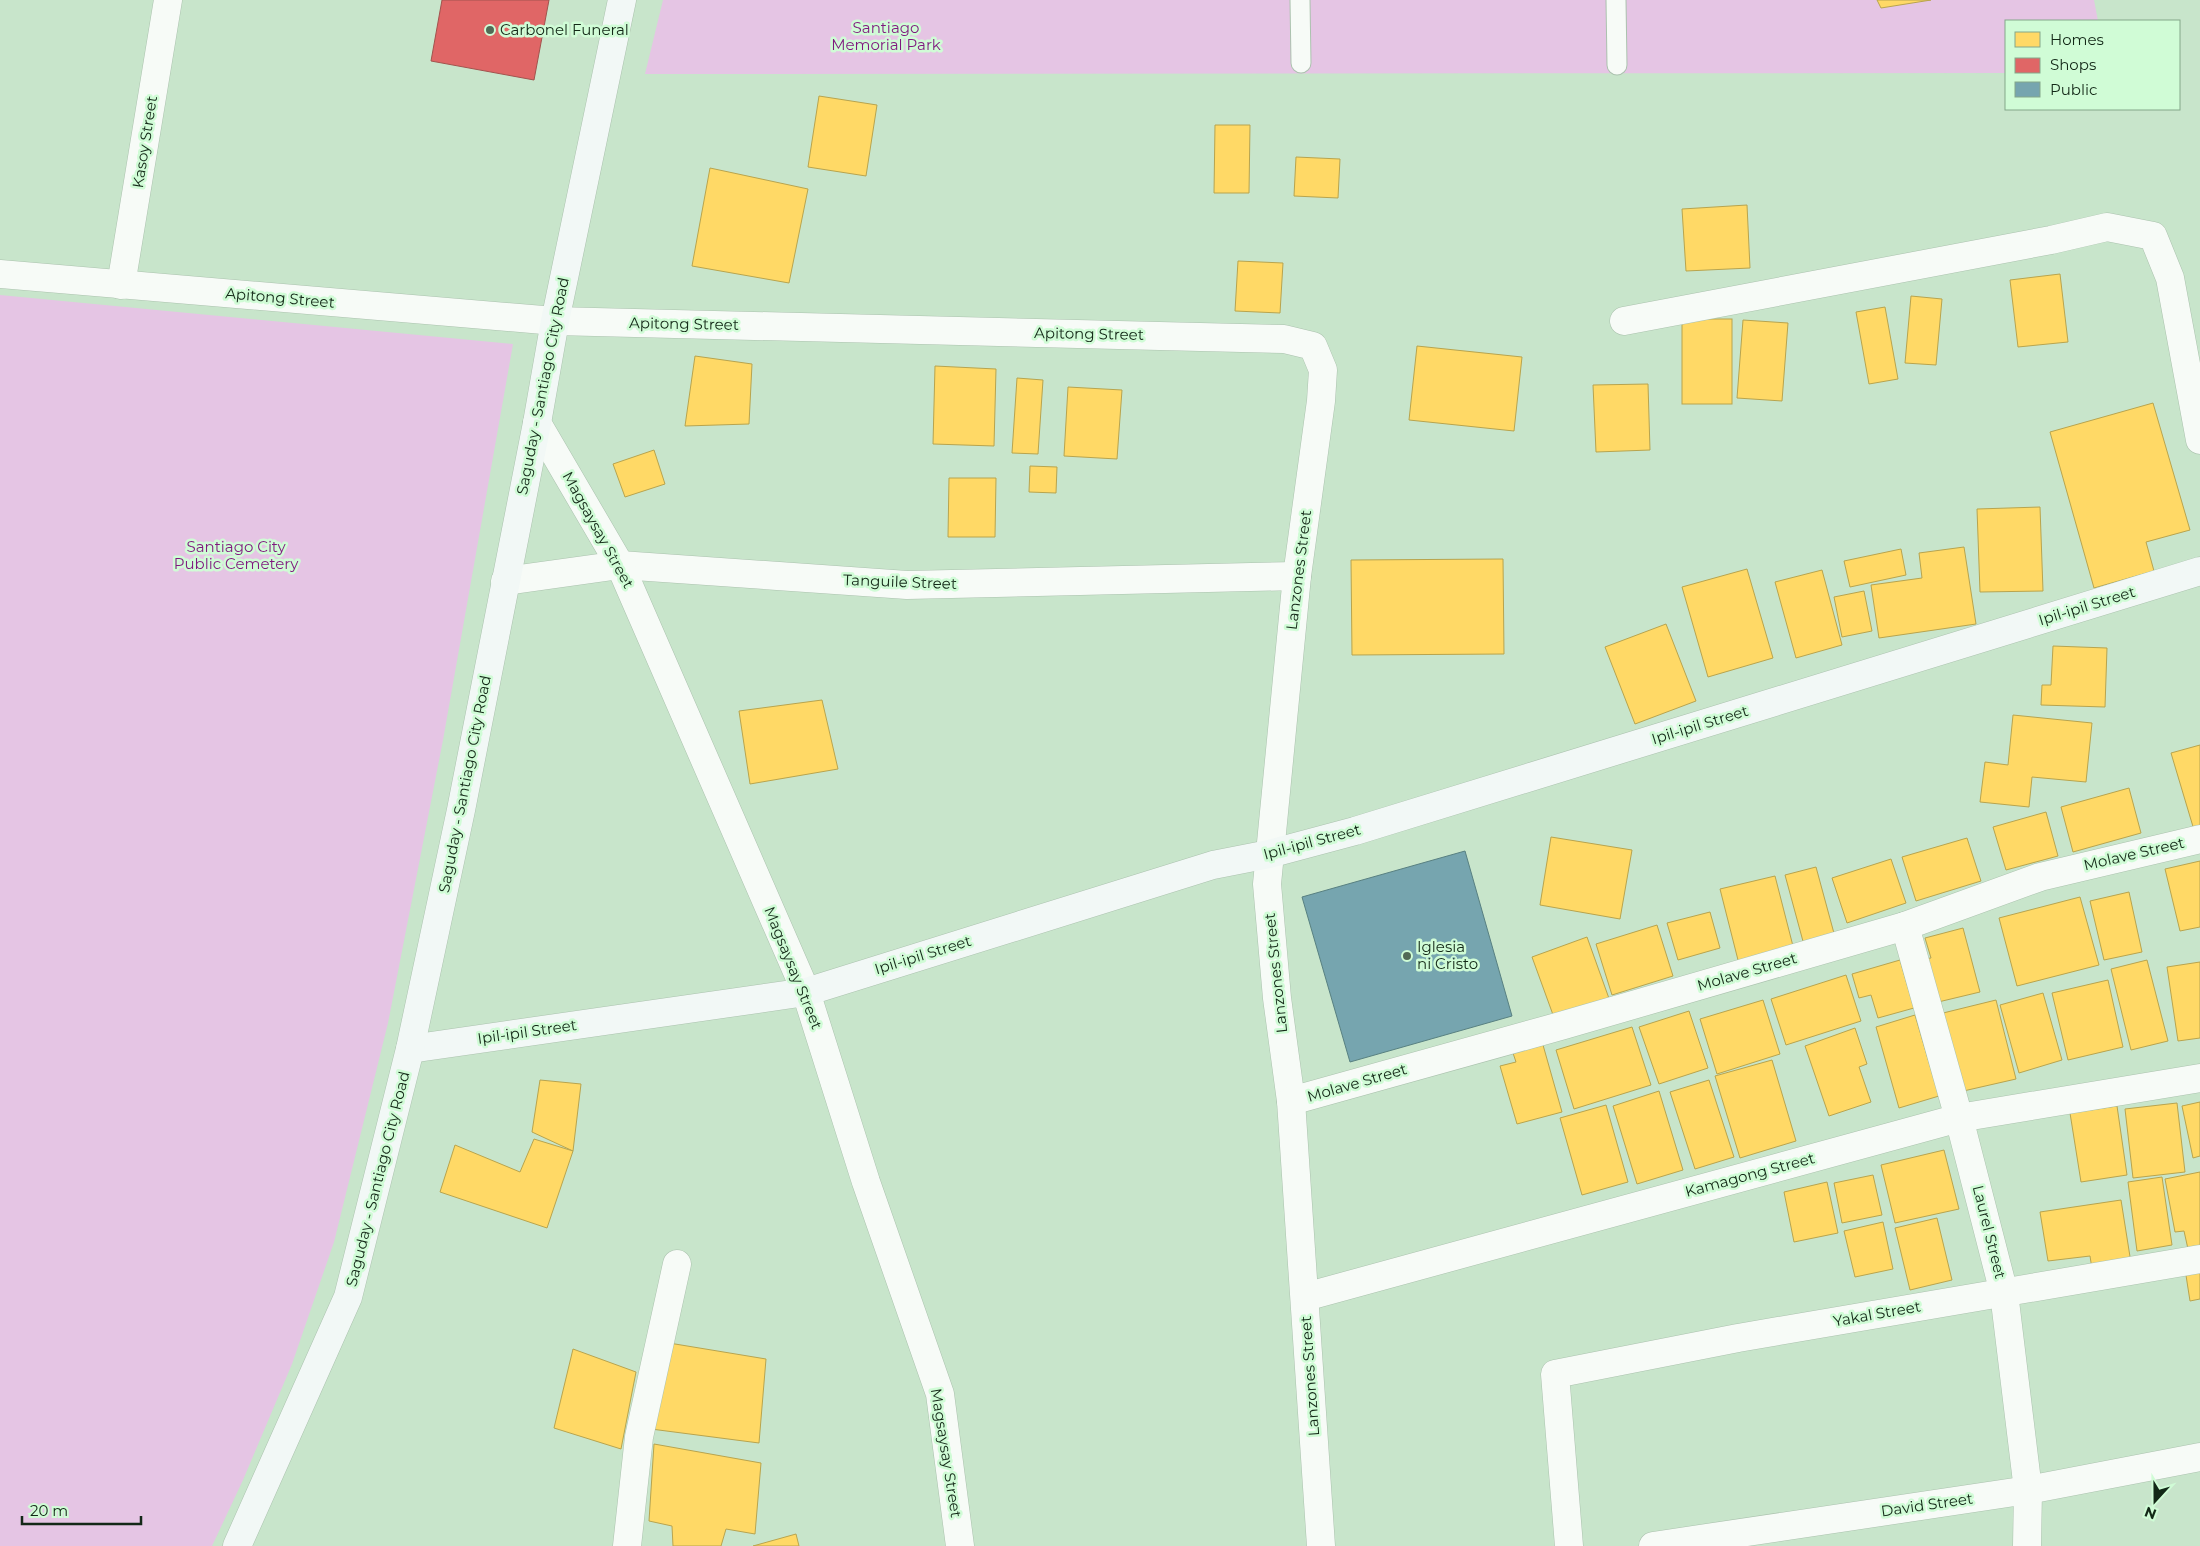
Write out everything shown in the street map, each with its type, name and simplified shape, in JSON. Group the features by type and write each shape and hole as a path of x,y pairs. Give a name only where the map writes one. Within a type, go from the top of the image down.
{"main road":[{"name":"Saguday - Santiago City Road","path":"237,1546 348,1297 410,1049 461,810 504,580 537,423 555,320 622,0"},
{"name":"Ipil-ipil Street","path":"410,1049 806,992 1213,865 1269,854 1355,831 2200,571"}],"street":[{"name":"Kasoy Street","path":"121,285 168,0"},
{"path":"1624,321 2051,240 2107,227 2153,236 2170,278 2200,440"},
{"name":"Apitong Street","path":"0,274 555,320 1284,339 1313,346 1323,370 1321,401"},
{"name":"Lanzones Street","path":"1321,401 1296,576 1267,884 1277,998 1291,1101 1321,1546"},
{"name":"Magsaysay Street","path":"537,423 620,566 806,992 866,1182 940,1394 960,1546"},
{"name":"Tanguile Street","path":"504,580 620,566 906,585 1296,576"},
{"name":"Molave Street","path":"1291,1101 1564,1025 1906,926 2040,877 2200,839"},
{"name":"Laurel Street","path":"1906,926 1959,1118 2004,1293 2028,1490 2027,1546"},
{"name":"Kamagong Street","path":"1305,1297 1959,1118 2200,1078"},
{"name":"Yakal Street","path":"1569,1546 1555,1374 1738,1338 2200,1259"},
{"path":"627,1546 639,1437 677,1264"},
{"name":"David Street","path":"1653,1546 2028,1490 2200,1456"}],"lane":[{"path":"1300,0 1301,63"},
{"path":"1616,0 1617,65"}],"green space":[{"name":"Santiago Memorial Park","path":"663,0 2094,0 2098,20 2005,20 2005,73 645,74"},
{"name":"Santiago City Public Cemetery","path":"0,295 513,344 443,740 388,1023 334,1242 292,1364 243,1480 212,1546 0,1546"}],"building: Homes":[{"path":"1877,0 1931,0 1881,8"},
{"path":"819,96 877,105 866,176 808,167"},
{"path":"1215,125 1250,125 1249,193 1214,193"},
{"path":"1296,157 1340,159 1338,198 1294,196"},
{"path":"710,168 808,189 789,283 692,266"},
{"path":"1747,205 1750,268 1686,271 1682,209"},
{"path":"1238,261 1283,263 1280,313 1235,311"},
{"path":"2060,274 2068,342 2018,347 2010,280"},
{"path":"1911,296 1942,299 1936,365 1905,363"},
{"path":"1885,307 1898,379 1869,384 1856,312"},
{"path":"1682,319 1732,319 1732,404 1682,404"},
{"path":"1743,320 1788,323 1782,401 1737,398"},
{"path":"1417,346 1522,357 1514,431 1409,420"},
{"path":"695,356 752,364 749,424 685,426"},
{"path":"935,366 996,369 994,446 933,444"},
{"path":"1017,378 1043,380 1038,454 1012,453"},
{"path":"1648,384 1650,450 1596,452 1593,385"},
{"path":"1068,387 1122,390 1117,459 1064,456"},
{"path":"2153,403 2190,530 2146,542 2154,571 2094,588 2050,432"},
{"path":"654,450 665,484 625,497 613,464"},
{"path":"1030,466 1057,467 1056,493 1029,492"},
{"path":"949,478 996,478 995,537 948,537"},
{"path":"2040,507 2043,591 1980,592 1977,509"},
{"path":"1964,547 1976,624 1879,638 1871,585 1922,578 1919,553"},
{"path":"1901,549 1906,575 1850,587 1844,561"},
{"path":"1503,559 1504,654 1352,655 1351,560"},
{"path":"1747,569 1773,658 1708,677 1682,587"},
{"path":"1822,570 1842,645 1796,658 1775,582"},
{"path":"1864,591 1872,631 1842,637 1834,597"},
{"path":"1666,624 1696,701 1635,724 1605,647"},
{"path":"2053,646 2107,648 2105,707 2041,705 2042,685 2051,685"},
{"path":"822,700 838,769 750,784 739,711"},
{"path":"2013,715 2092,723 2086,782 2032,777 2029,807 1980,802 1985,762 2008,765"},
{"path":"2200,745 2200,829 2194,830 2171,753"},
{"path":"2129,788 2141,833 2073,852 2061,807"},
{"path":"2046,812 2058,856 2006,870 1993,827"},
{"path":"1551,837 1632,850 1620,919 1540,905"},
{"path":"1967,838 1981,881 1916,901 1902,857"},
{"path":"1891,859 1906,903 1847,923 1832,878"},
{"path":"2200,861 2200,927 2180,931 2165,869"},
{"path":"1816,867 1835,937 1804,945 1785,875"},
{"path":"1775,876 1794,950 1739,964 1720,889"},
{"path":"2129,892 2142,952 2104,960 2090,901"},
{"path":"2080,897 2099,965 2017,986 1999,918"},
{"path":"1710,912 1720,948 1678,960 1667,923"},
{"path":"1657,925 1673,976 1612,995 1596,944"},
{"path":"1963,928 1980,992 1934,1003 1923,959 1931,958 1925,938"},
{"path":"1587,937 1611,1004 1556,1023 1532,957"},
{"path":"1900,960 1914,1008 1878,1018 1871,995 1859,998 1852,974"},
{"path":"2147,960 2168,1041 2131,1050 2111,969"},
{"path":"2200,962 2200,1038 2178,1041 2167,967"},
{"path":"1846,975 1861,1021 1786,1045 1771,999"},
{"path":"2108,980 2123,1047 2068,1060 2052,993"},
{"path":"2043,993 2062,1060 2019,1073 2000,1005"},
{"path":"1763,1000 1780,1054 1717,1074 1700,1019"},
{"path":"1996,1000 2016,1079 1959,1092 1939,1014"},
{"path":"1689,1011 1708,1068 1659,1084 1639,1027"},
{"path":"1915,1015 1939,1096 1899,1108 1876,1027"},
{"path":"1632,1027 1651,1085 1574,1109 1556,1050"},
{"path":"1855,1028 1867,1064 1859,1067 1871,1102 1829,1116 1805,1046"},
{"path":"1543,1045 1562,1112 1517,1124 1500,1066 1516,1062 1513,1053"},
{"path":"1772,1060 1796,1141 1740,1158 1715,1076"},
{"path":"540,1080 581,1084 573,1151 532,1132"},
{"path":"1709,1080 1734,1157 1695,1169 1670,1092"},
{"path":"1659,1091 1683,1170 1637,1184 1613,1106"},
{"path":"2200,1102 2200,1156 2193,1158 2182,1106"},
{"path":"2177,1103 2185,1172 2133,1178 2125,1109"},
{"path":"1606,1105 1628,1182 1582,1195 1560,1118"},
{"path":"2117,1106 2127,1175 2081,1182 2070,1113"},
{"path":"534,1139 573,1151 547,1228 440,1192 455,1145 520,1172"},
{"path":"1944,1150 1959,1209 1895,1223 1881,1165"},
{"path":"2200,1172 2200,1246 2188,1249 2184,1231 2175,1232 2165,1179"},
{"path":"1873,1175 1882,1215 1842,1223 1834,1183"},
{"path":"2162,1177 2172,1245 2137,1251 2128,1182"},
{"path":"1827,1182 1838,1233 1794,1242 1784,1192"},
{"path":"2121,1200 2131,1263 2092,1269 2090,1256 2048,1261 2040,1212"},
{"path":"1937,1218 1952,1280 1910,1290 1895,1228"},
{"path":"1883,1222 1893,1269 1855,1277 1844,1231"},
{"path":"2200,1267 2200,1299 2190,1301 2185,1269"},
{"path":"669,1343 766,1359 759,1443 651,1429"},
{"path":"573,1349 636,1372 621,1449 554,1428"},
{"path":"654,1444 761,1463 755,1534 726,1529 721,1546 673,1546 672,1526 649,1521"},
{"path":"796,1534 799,1546 753,1546"}],"building: Shops":[{"name":"Carbonel Funeral","path":"442,0 549,0 534,80 431,61"}],"building: Public":[{"name":"Iglesia ni Cristo","path":"1465,851 1512,1016 1350,1062 1302,897"}],"place":[{"name":"Carbonel Funeral","path":"490,30"},
{"name":"Iglesia ni Cristo","path":"1407,956"}]}
